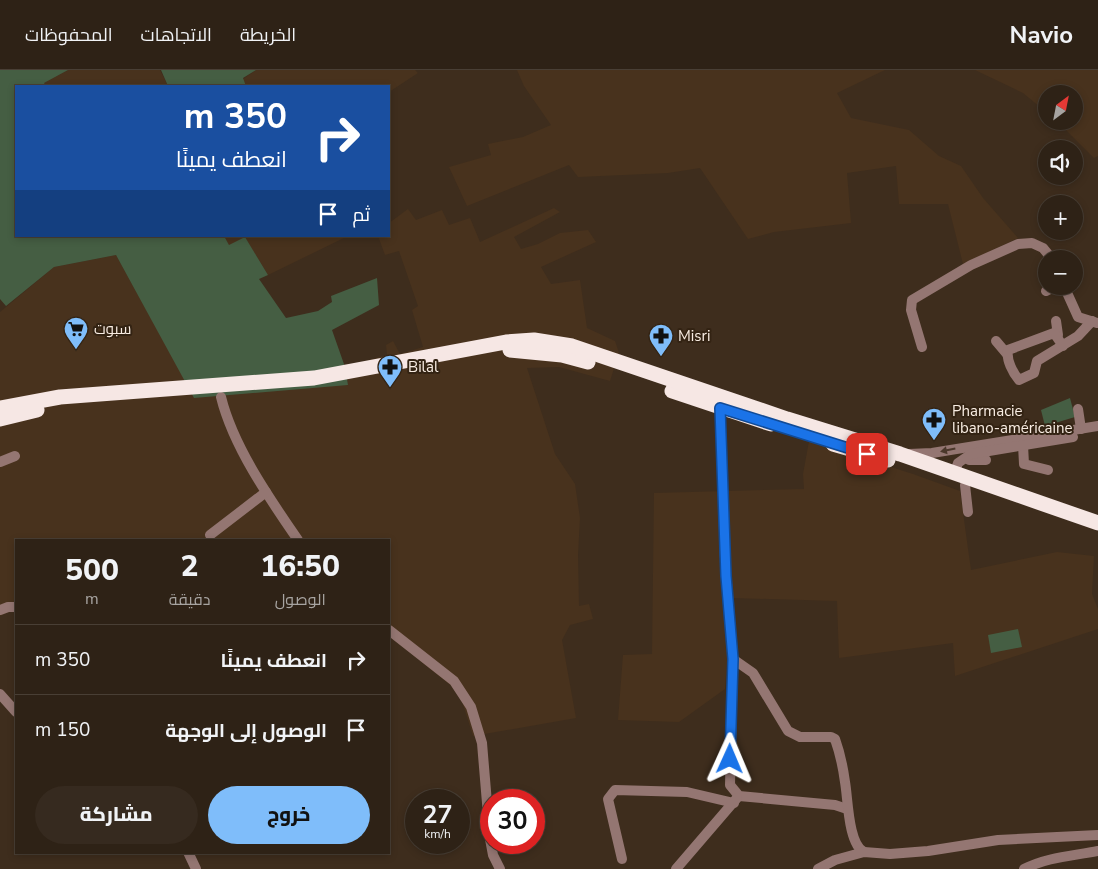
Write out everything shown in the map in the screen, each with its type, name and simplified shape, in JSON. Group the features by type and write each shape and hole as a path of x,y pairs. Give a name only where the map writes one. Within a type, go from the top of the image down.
{"highway":[{"path":"0,408 60,397 314,378 506,342 534,340 572,346 787,419 900,454 956,467 1098,522"},
{"path":"0,419 60,406 311,388 493,352 516,350 574,358 720,408 1098,529"}],"street":[{"path":"922,347 910,310 912,300 971,265 1018,244 1032,243 1045,250"},
{"path":"1068,295 1078,317 1096,322"},
{"path":"1056,321 1058,335 1063,346"},
{"path":"996,341 1007,354 1019,380 1034,373 1038,361 1078,336 1096,322"},
{"path":"1007,354 1008,350 1050,334 1058,335"},
{"path":"220,396 229,426 266,492 297,539"},
{"path":"720,408 725,567 733,659 730,786 737,799"},
{"path":"1078,409 1082,429"},
{"path":"900,454 932,453 1098,426"},
{"path":"956,467 970,454 1098,433"},
{"path":"1022,445 1024,464 1048,470"},
{"path":"0,462 15,456"},
{"path":"956,467 974,458 986,460"},
{"path":"965,485 968,512"},
{"path":"210,535 266,492"},
{"path":"0,610 15,607"},
{"path":"390,631 454,681 471,707 482,743 490,839 493,855 500,869"},
{"path":"733,659 753,673 788,731 800,737 831,737 835,739 846,783 847,809 857,847 864,852"},
{"path":"0,694 15,711"},
{"path":"622,859 608,799 615,790 687,792 737,799 835,805 847,809"},
{"path":"676,869 737,799"},
{"path":"818,869 851,854 864,852 890,854 928,851 998,840 1098,836"},
{"path":"851,854 855,840"},
{"path":"1024,869 1034,864 1057,858 1098,851"},
{"path":"189,854 196,869"}],"shaded area":[{"path":"68,70 160,70 168,85 45,85 44,83"},
{"path":"256,70 415,70 418,73 390,91 390,85 246,85 243,79"},
{"path":"517,70 885,70 837,93 851,118 909,130 939,156 961,166 983,198 1018,238 963,264 948,204 899,204 896,166 847,173 851,223 774,232 748,239 700,168 668,173 578,177 569,165 467,206 449,167 491,155 488,144 523,137 551,125 524,86"},
{"path":"975,70 1098,70 1098,156 1094,158 1083,147 1083,140 1076,140 1066,130 1083,130 1083,85 1038,85 1038,105 1023,93"},
{"path":"554,208 560,212 514,237 521,249 538,244 560,233 588,230 596,242 541,267 551,284 580,280 587,328 615,341 619,353 610,381 559,367 527,368 555,454 575,484 580,518 578,555 579,606 589,604 593,619 570,625 562,640 576,718 473,736 459,692 390,637 390,539 15,539 15,612 9,612 0,616 0,312 54,267 116,255 191,390 348,385 345,367 387,355 386,345 393,341 400,354 423,347 412,310 418,306 399,251 385,255 378,237 390,237 390,222 408,209 416,220 442,210 449,225 470,218 480,242"},
{"path":"224,237 346,237 268,275 245,238 229,246"},
{"path":"809,441 960,491 971,570 1057,552 1094,556 1092,594 1098,609 1098,629 955,676 953,643 839,658 837,601 732,598 725,689 679,722 618,720 623,655 652,654 654,493 804,489 803,474"}],"green space":[{"path":"0,70 68,70 44,83 45,85 15,85 15,237 225,237 229,245 245,237 268,275 259,279 286,318 318,311 332,302 331,296 377,278 379,305 332,330 345,367 348,385 194,398 116,255 54,267 6,306 0,299"},
{"path":"161,70 256,70 243,78 246,85 168,85"},
{"path":"1070,398 1075,417 1045,426 1041,410"},
{"path":"1018,629 1022,647 991,653 988,635"}],"place":[{"name":"سبوت","path":"76,350"},
{"name":"Misri","path":"661,357"},
{"name":"Bilal","path":"390,388"},
{"name":"Pharmacie libano-américaine","path":"934,441"}],"route":[{"path":"730,759 733,659 726,576 720,408 867,454"}]}
